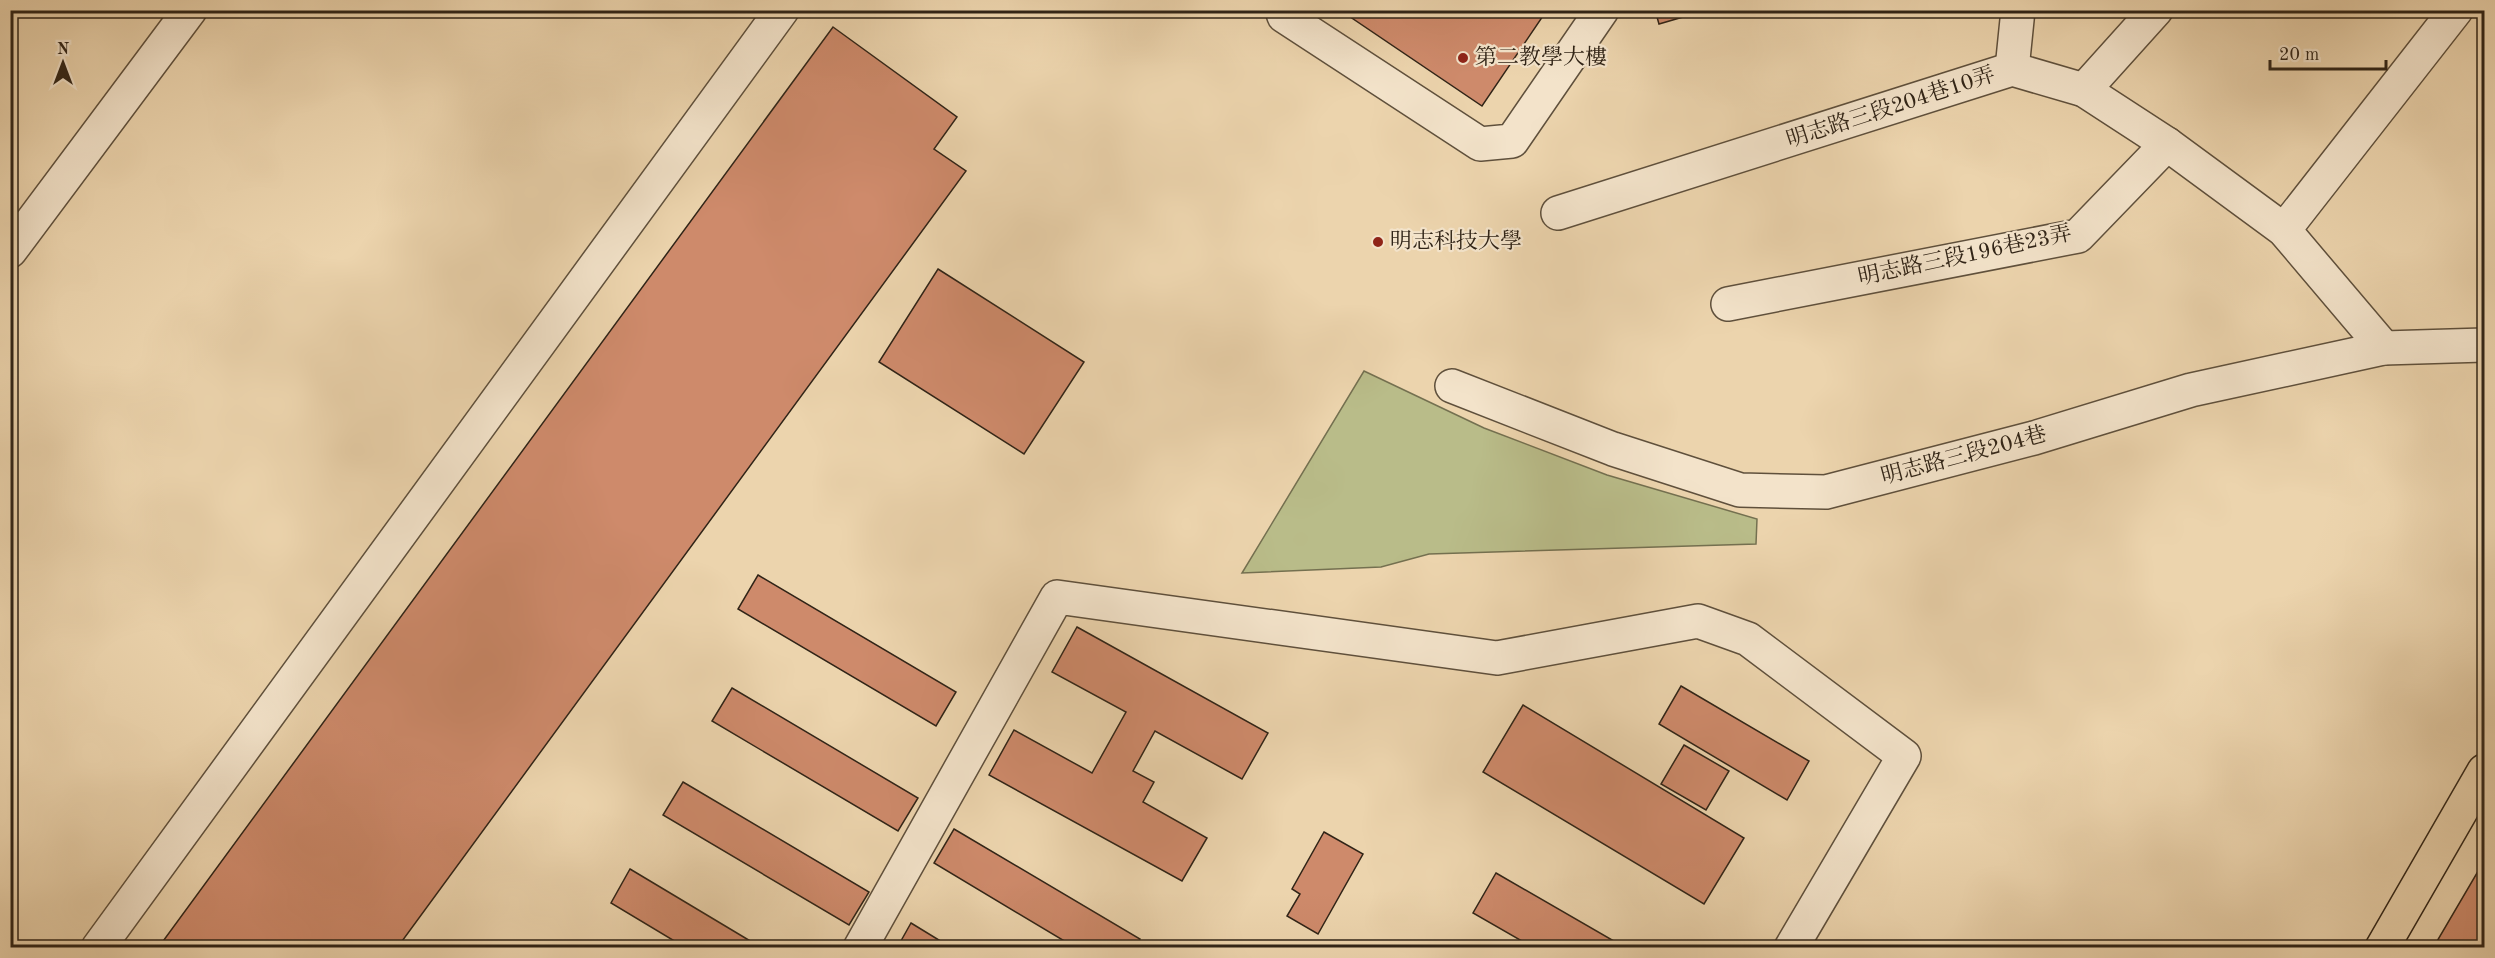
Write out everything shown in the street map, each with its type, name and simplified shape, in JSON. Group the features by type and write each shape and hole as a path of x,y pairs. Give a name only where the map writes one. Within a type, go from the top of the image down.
{"main road":[{"path":"2382,948 2484,771"}],"lane":[{"path":"10,251 190,10"},
{"path":"98,948 782,10"},
{"path":"1282,10 1284,16 1480,144 1512,141 1602,10"},
{"path":"2013,69 2018,10"},
{"path":"2084,90 2156,10"},
{"path":"2284,230 2457,10"},
{"name":"明志路三段204巷10弄","path":"1558,213 2013,69 2084,90 2167,144 2284,230 2384,348"},
{"name":"明志路三段196巷23弄","path":"1728,304 2079,236 2167,144"},
{"name":"明志路三段204巷","path":"1452,386 1613,449 1740,490 1826,492 2034,438 2191,390 2384,348 2484,345"},
{"path":"860,948 1057,597 1497,658 1698,621 1748,639 1904,756 1791,948"}],"green space":[{"path":"1364,371 1484,428 1607,475 1757,519 1756,544 1429,554 1381,567 1242,573"}],"building":[{"name":"第二教學大樓","path":"1340,10 1547,10 1482,106"},
{"name":"第二教學大樓","path":"1655,10 1707,10 1659,24"},
{"path":"833,27 957,117 934,149 966,171 397,948 158,948"},
{"path":"938,269 1084,362 1024,454 879,362"},
{"path":"758,575 956,692 936,726 738,609"},
{"path":"1077,627 1268,733 1242,779 1155,731 1133,771 1154,782 1143,802 1207,838 1182,881 989,775 1014,730 1092,773 1126,712 1052,672"},
{"path":"1681,686 1809,761 1787,800 1659,724"},
{"path":"732,688 918,798 898,831 712,721"},
{"path":"1523,705 1744,838 1704,904 1483,772"},
{"path":"1684,745 1729,771 1706,810 1661,784"},
{"path":"683,782 869,892 849,925 663,815"},
{"path":"954,829 1140,939 1135,948 1076,948 934,863"},
{"path":"1324,832 1363,854 1318,934 1287,916 1300,894 1292,889"},
{"path":"2484,861 2484,948 2433,948"},
{"path":"630,869 762,948 686,948 611,903"},
{"path":"1496,873 1626,948 1534,948 1473,913"},
{"path":"911,923 952,948 897,948"}],"place":[{"name":"第二教學大樓","path":"1463,58"},
{"name":"明志科技大學","path":"1378,242"}]}
